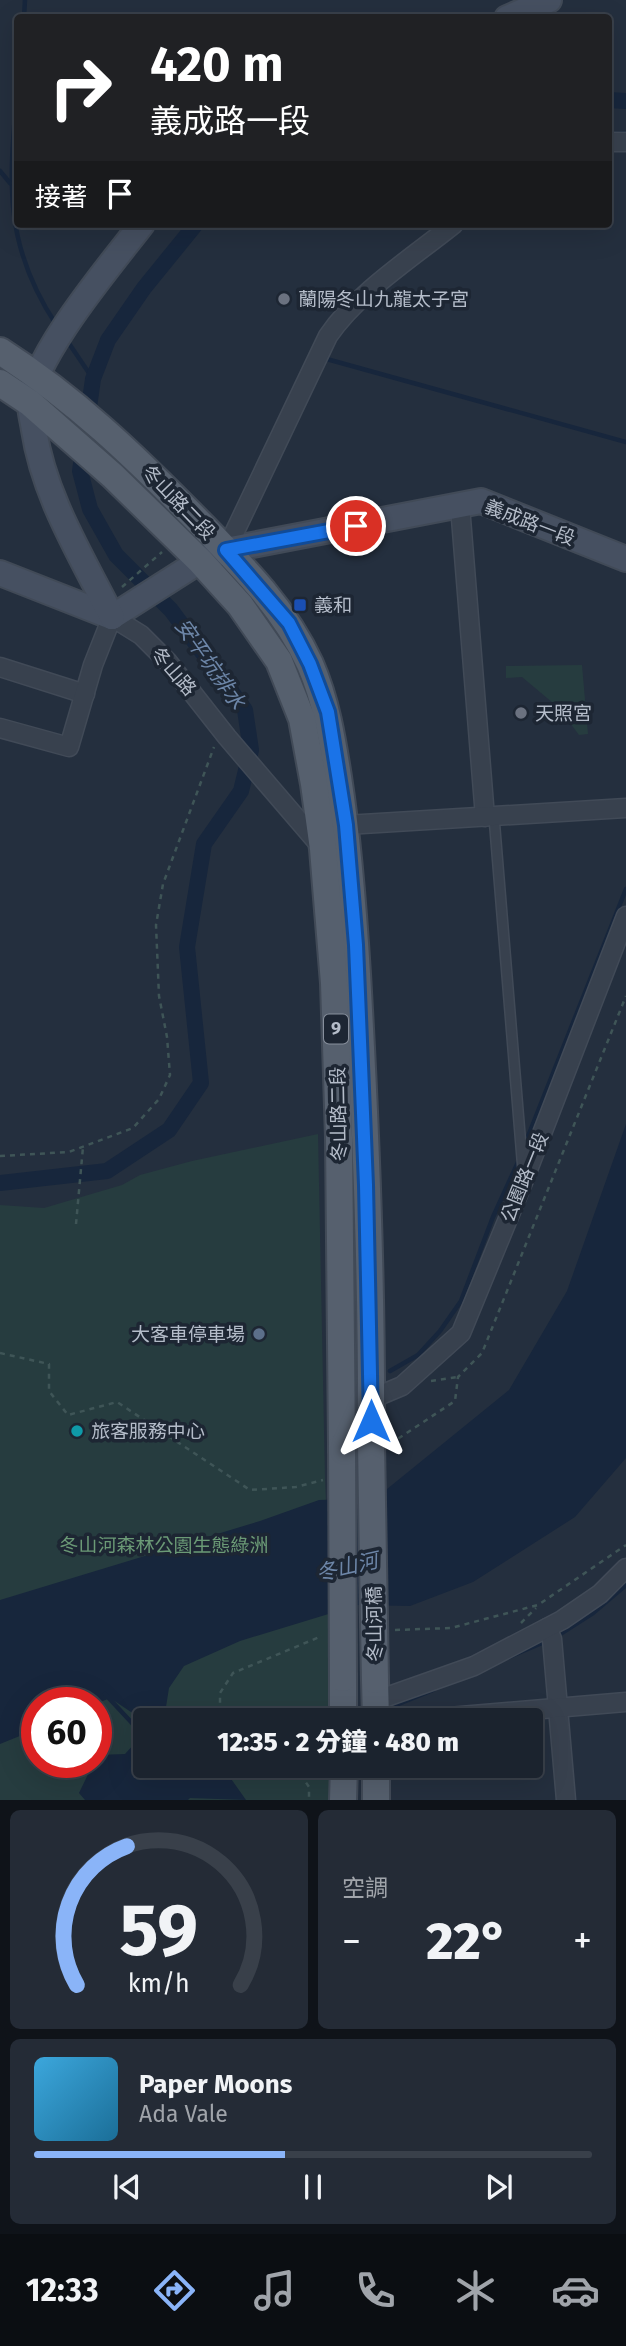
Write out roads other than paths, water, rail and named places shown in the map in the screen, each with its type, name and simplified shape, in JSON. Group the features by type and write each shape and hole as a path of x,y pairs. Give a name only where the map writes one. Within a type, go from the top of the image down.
{"main road":[{"name":"9","path":"0,351 42,367"},
{"name":"冬山路二段","path":"42,367 74,403 131,453 226,550 289,623 310,664 328,712 346,825 354,922 362,1061 371,1443"},
{"name":"9","path":"0,383 30,403"},
{"name":"冬山路二段","path":"30,403 113,476 190,568 240,605 279,661 302,719 323,849 334,983 342,1446"},
{"name":"冬山河橋","path":"371,1443 375,1700"},
{"name":"冬山河橋","path":"342,1446 343,1708"},
{"path":"343,1800 344,1778"},
{"path":"376,1778 376,1800"}],"street":[{"path":"516,14 549,0"},
{"path":"111,617 46,480 30,403 42,367 80,306 139,228"},
{"path":"0,728 69,747 111,617 190,568 226,550 338,320 449,228"},
{"name":"義成路一段","path":"226,550 481,501 626,559"},
{"path":"460,506 489,817"},
{"name":"冬山路","path":"0,573 111,617 141,635 168,662 323,849"},
{"path":"0,667 85,694"},
{"path":"323,849 346,825 626,808"},
{"name":"公園路一段","path":"371,1399 402,1386 461,1333 524,1180 626,916"},
{"path":"375,1700 474,1666 547,1628 600,1594 626,1568"},
{"path":"547,1628 552,1639 566,1800"},
{"path":"543,1708 626,1702"}],"lane":[{"path":"489,817 524,1180"}],"water":[{"name":"冬山河","path":"626,1124 626,1458 575,1517 473,1582 410,1606 358,1605 240,1641 184,1666 169,1688 166,1708 133,1708 133,1713 112,1699 112,1687 21,1687 21,1735 0,1744 0,1600 260,1521 319,1500 376,1498 509,1390 567,1291"},
{"path":"133,1745 133,1778 230,1778 246,1800 85,1800 79,1793 86,1778 112,1778 112,1754 125,1754"}],"waterway":[{"path":"24,14 25,0"},
{"name":"安平坑排水","path":"612,100 626,101"},
{"path":"14,133 14,213"},
{"path":"613,134 626,133"},
{"path":"0,171 10,183"},
{"path":"17,228 26,265 57,326"},
{"name":"安平坑排水","path":"0,1183 107,1171 169,1130 201,1083 187,947 204,844 241,791 251,750 245,710 171,610 116,555 90,509 80,471 93,379 108,340 144,288 193,228"},
{"path":"66,339 93,379"},
{"path":"323,358 626,442"},
{"path":"523,1149 626,889"},
{"path":"390,1371 418,1355 440,1331 461,1301 493,1217 519,1160"},
{"path":"557,1636 593,1613 626,1585"},
{"path":"509,1657 549,1640"},
{"path":"396,1705 433,1690"},
{"path":"112,1702 133,1724"}],"place":[{"name":"蘭陽冬山九龍太子宮","path":"284,299"},
{"name":"義和","path":"300,605"},
{"name":"天照宮","path":"521,713"},
{"name":"大客車停車場","path":"259,1334"},
{"name":"旅客服務中心","path":"77,1431"}],"park label":[{"name":"冬山河森林公園生態綠洲","path":"164,1545"}]}
